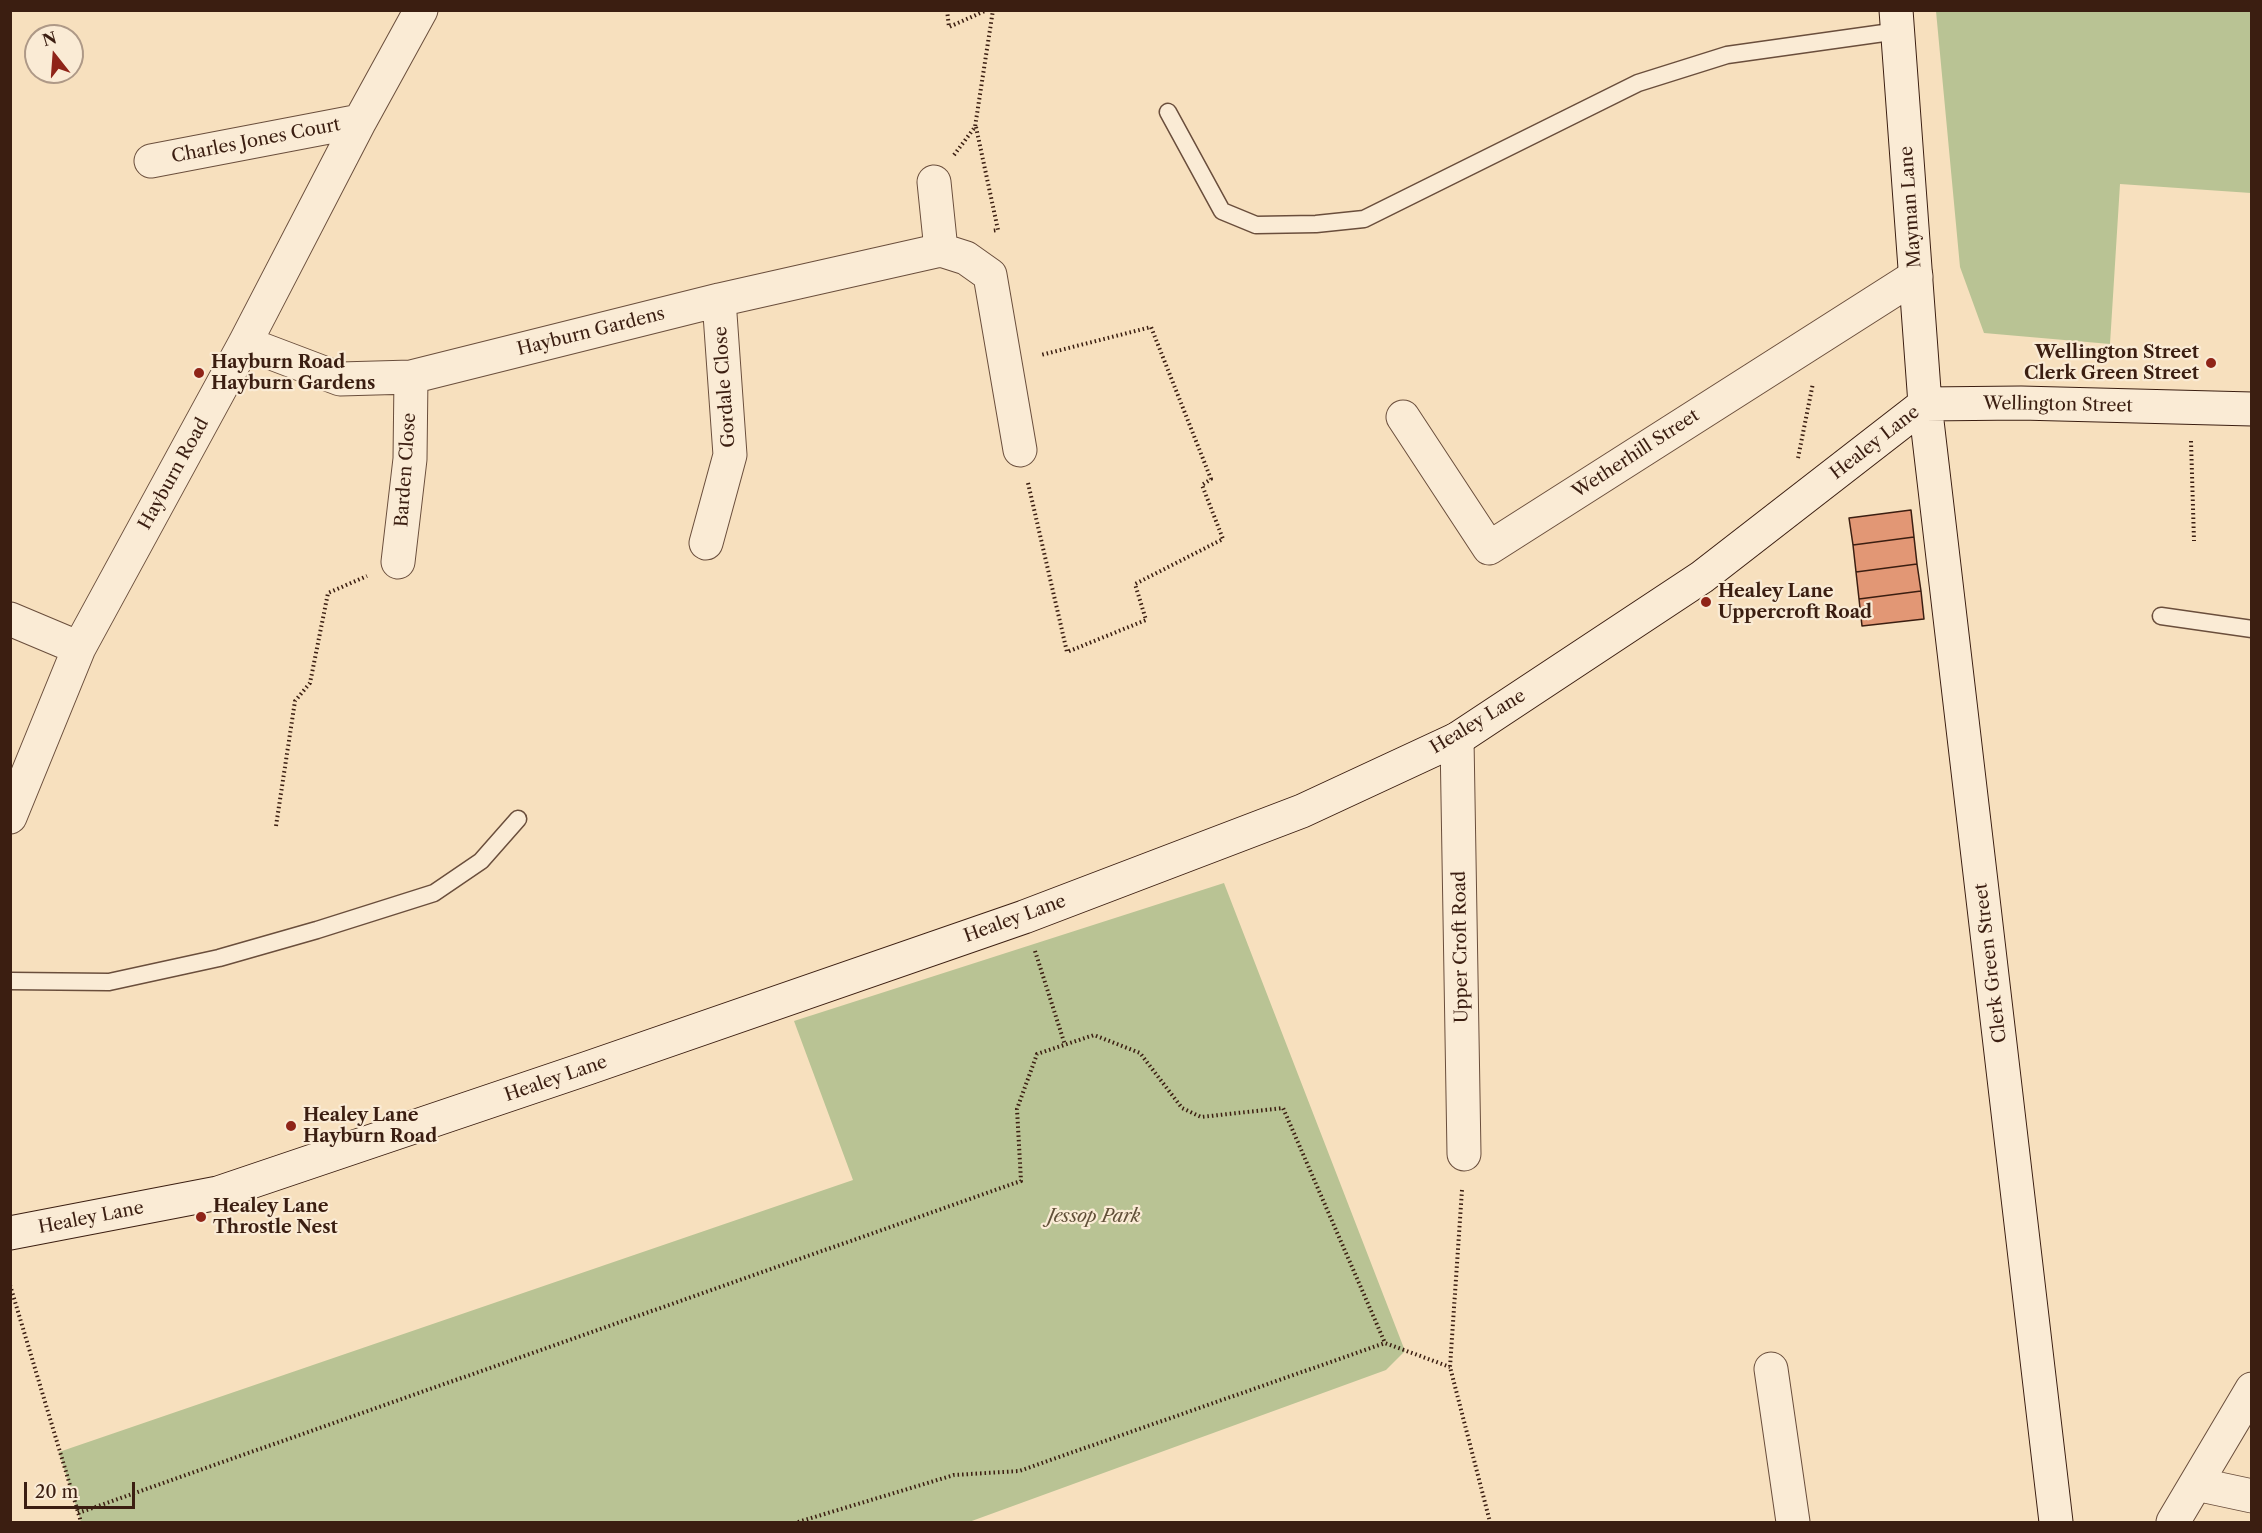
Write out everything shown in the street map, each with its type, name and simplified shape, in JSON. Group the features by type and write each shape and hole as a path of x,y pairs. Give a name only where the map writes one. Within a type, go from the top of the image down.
{"street":[{"name":"Hayburn Road","path":"10,817 79,648 245,344 360,121 422,10"},
{"name":"Mayman Lane","path":"1897,21 1925,404"},
{"name":"Charles Jones Court","path":"151,161 360,121"},
{"path":"934,182 940,244 966,258 990,275 1020,450"},
{"name":"Hayburn Gardens","path":"245,344 340,380 411,377 940,244"},
{"name":"Wetherhill Street","path":"1403,417 1489,548 1916,276"},
{"name":"Gordale Close","path":"706,543 730,455 719,300"},
{"name":"Barden Close","path":"398,562 410,459 411,377"},
{"name":"Wellington Street","path":"1925,404 2021,403 2252,409"},
{"name":"Healey Lane","path":"10,1233 218,1193 1024,917 1302,811 1457,740 1702,577 1925,404"},
{"name":"Clerk Green Street","path":"1925,404 2056,1522"},
{"path":"10,619 79,648"},
{"name":"Upper Croft Road","path":"1457,740 1464,1154"},
{"path":"1771,1369 1793,1522"},
{"path":"2173,1522 2252,1389"},
{"path":"2196,1484 2252,1496"}],"lane":[{"path":"1168,112 1222,211 1256,225 1326,223 1364,219 1638,83 1727,55 1897,21"},
{"path":"2161,616 2252,629"},
{"path":"10,981 109,982 219,958 424,897 434,893 480,861 518,819"}],"path":[{"path":"947,10 949,27 987,10"},
{"path":"940,244 998,230 975,127 993,10"},
{"path":"934,182 975,127"},
{"path":"1005,364 1151,327 1211,479 1202,484 1223,539 1135,584 1146,620 1067,652 1020,450"},
{"path":"1787,512 1823,335"},
{"path":"2190,408 2194,541"},
{"path":"276,826 295,701 310,683 328,593 398,562"},
{"path":"1024,917 1065,1045"},
{"path":"78,1513 1021,1181 1017,1109 1036,1054 1094,1035 1140,1053 1182,1108 1201,1117 1283,1108 1385,1343"},
{"path":"1464,1154 1450,1367 1490,1522"},
{"path":"10,1285 81,1522"},
{"path":"798,1522 954,1475 1019,1471 1385,1343 1450,1367"}],"green space":[{"path":"1936,11 2251,11 2251,193 2120,184 2110,344 1984,333 1960,267"},
{"name":"Jessop Park","path":"1224,883 1405,1351 1386,1370 969,1522 81,1522 59,1452 853,1180 794,1021"}],"building":[{"path":"1911,510 1914,537 1853,545 1849,518"},
{"path":"1914,537 1917,564 1856,572 1853,545"},
{"path":"1917,564 1921,591 1859,599 1856,572"},
{"path":"1921,591 1924,619 1862,626 1859,599"}],"place":[{"name":"Wellington Street Clerk Green Street","path":"2211,363"},
{"name":"Hayburn Road Hayburn Gardens","path":"199,373"},
{"name":"Healey Lane Uppercroft Road","path":"1706,602"},
{"name":"Healey Lane Hayburn Road","path":"291,1126"},
{"name":"Healey Lane Throstle Nest","path":"201,1217"}]}
